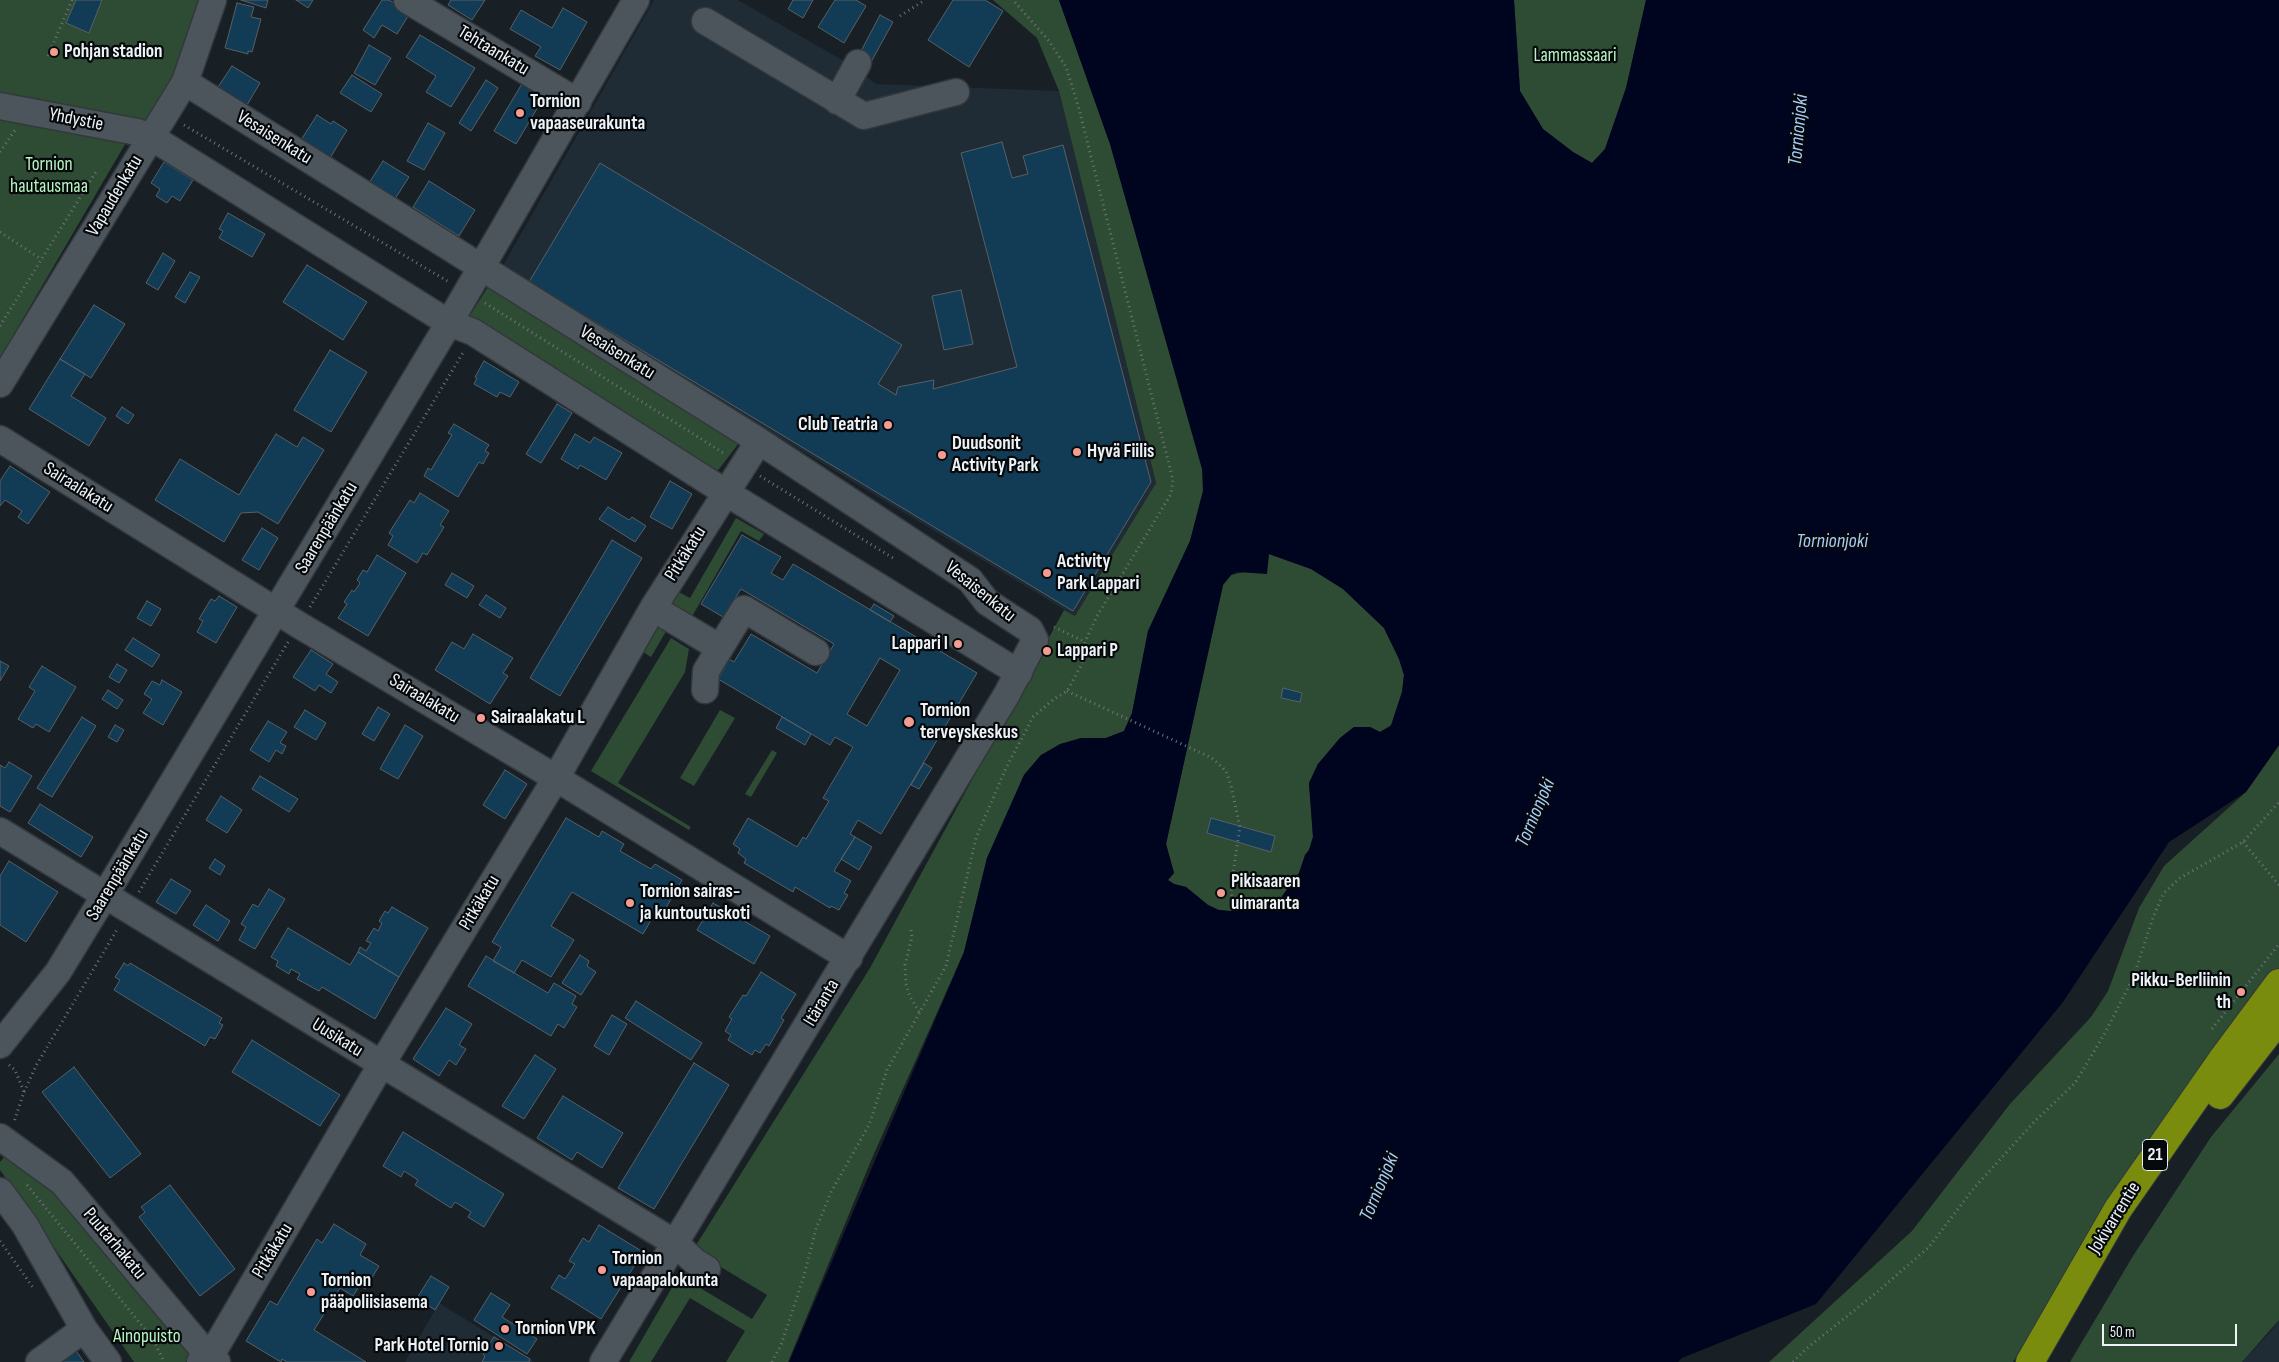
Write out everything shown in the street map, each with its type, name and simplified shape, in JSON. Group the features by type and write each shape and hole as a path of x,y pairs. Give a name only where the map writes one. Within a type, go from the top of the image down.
{"highway":[{"name":"Jokivarrentie","path":"2030,1362 2118,1209 2224,1057 2279,983"},
{"name":"Jokivarrentie","path":"2046,1336 2241,1066 2279,1019"}],"street":[{"name":"Vapaudenkatu","path":"0,384 185,82 213,0"},
{"name":"Tehtaankatu","path":"407,0 578,102"},
{"name":"Saarenpäänkatu","path":"4,1054 58,972 277,611 449,323 636,0"},
{"path":"705,21 864,116 956,92"},
{"path":"837,101 858,63"},
{"name":"Vesaisenkatu","path":"185,82 759,441 970,580 987,602 1030,630 1043,633"},
{"name":"Yhdystie","path":"0,106 137,132 151,137"},
{"path":"151,137 449,323 473,332 725,492 1019,672"},
{"name":"Sairaalakatu","path":"0,439 277,611 556,778 849,958"},
{"name":"Pitkäkatu","path":"209,1360 381,1065 556,778 653,608 759,441"},
{"path":"653,608 720,648"},
{"path":"705,690 706,672 744,609 816,652"},
{"name":"Itäranta","path":"603,1362 849,958 1043,633"},
{"name":"Uusikatu","path":"0,831 675,1243 694,1261 707,1269"},
{"name":"Puutarhakatu","path":"1,1138 62,1182 209,1360"},
{"path":"0,1191 25,1225 84,1329 108,1362"},
{"path":"39,1362 84,1329"}],"path":[{"path":"48,56 72,0"},
{"path":"900,16 925,0"},
{"path":"772,1362 781,1345 803,1279 816,1228 831,1192 869,1125 887,1070 946,966 976,838 1006,768 1034,717 1054,699 1068,691 1082,664 1085,642 1097,616 1171,494 1173,480 1081,114 1066,66 1049,41 1013,0"},
{"path":"165,114 466,292"},
{"path":"0,326 97,170"},
{"path":"0,232 41,259"},
{"path":"1043,633 1085,642"},
{"path":"1068,691 1212,758 1226,771 1240,827 1230,887 1232,899"},
{"path":"1793,1362 1806,1349 1876,1293 1929,1247 1974,1188 2035,1121 2075,1083 2121,1005 2133,978 2154,915 2164,893 2180,878 2243,842 2279,802"},
{"path":"2243,842 2279,885"},
{"path":"912,930 905,965 906,984 910,997 920,1013"},
{"path":"2212,1029 2279,944"},
{"path":"4,1054 15,1070 24,1092"},
{"path":"1,1138 15,1120 24,1092 37,1064"},
{"path":"49,1212 154,1341 164,1362"}],"shaded area":[{"path":"654,0 738,0 856,68 876,84 1059,91 1156,483 1075,616 501,269"},
{"path":"439,1303 535,1362 405,1362"},
{"path":"2279,1320 2279,1362 2242,1362 2271,1331"}],"green space":[{"path":"0,0 199,0 174,78 149,124 0,103"},
{"path":"993,0 1059,0 1110,144 1203,469 1203,491 1190,541 1148,631 1132,713 1124,731 1106,738 1081,738 1041,755 1024,775 987,858 964,952 873,1156 788,1362 726,1362 745,1331 690,1298 651,1362 629,1362 685,1265 703,1276 697,1286 752,1319 767,1295 693,1250 870,968 1064,610 1075,616 1156,483 1059,91 1037,38"},
{"name":"Lammassaari","path":"1514,0 1646,0 1626,88 1605,149 1592,163 1573,152 1543,129 1520,91"},
{"name":"Tornion hautausmaa","path":"0,116 127,141 0,358"},
{"path":"491,282 739,443 716,473 469,317"},
{"path":"736,518 764,534 759,541 741,531 690,620 664,605 673,589 690,598"},
{"path":"1269,554 1311,569 1343,589 1384,628 1399,659 1404,675 1402,692 1391,725 1380,732 1370,727 1354,727 1340,738 1318,764 1309,783 1313,837 1299,873 1274,908 1255,906 1230,911 1218,910 1208,905 1186,887 1174,884 1168,880 1174,873 1166,844 1223,585 1231,575 1244,572"},
{"path":"655,619 668,628 651,657 637,648"},
{"path":"671,638 689,649 685,672 618,783 691,827 689,830 591,771"},
{"path":"720,710 735,718 694,786 680,778"},
{"path":"2279,745 2279,971 2111,1203 2013,1362 1769,1362 1912,1231 2010,1104 2091,1017 2108,991 2139,908 2164,866 2246,792"},
{"path":"772,750 777,753 751,797 745,794"},
{"path":"2279,1054 2279,1320 2242,1362 2070,1362 2133,1256 2211,1137"},
{"name":"Ainopuisto","path":"7,1154 54,1187 202,1362 134,1362 0,1170 0,1162"}],"water":[{"name":"Tornionjoki","path":"1059,0 1514,0 1520,91 1543,129 1573,152 1592,163 1605,149 1626,88 1646,0 2279,0 2279,745 2246,792 2169,842 2063,1002 1816,1304 1682,1358 1678,1362 789,1362 964,952 987,858 1024,775 1041,755 1060,744 1081,738 1106,738 1124,731 1132,713 1148,631 1190,541 1203,491 1202,469 1110,144","holes":["1269,554 1311,569 1343,589 1384,628 1399,659 1404,675 1402,692 1391,726 1380,732 1370,727 1354,727 1340,738 1318,764 1309,783 1313,837 1299,873 1274,907 1255,906 1230,911 1219,910 1208,905 1186,887 1174,884 1168,880 1174,873 1166,844 1223,585 1231,575 1237,572 1267,574"]}],"building":[{"path":"76,0 102,0 89,33 66,23"},
{"path":"241,0 268,0 266,8"},
{"path":"296,0 313,0 308,8"},
{"path":"382,0 389,0 410,13 397,34 382,25 374,38 363,30"},
{"path":"451,0 485,0 472,20 448,5"},
{"path":"793,0 813,0 803,18 788,9"},
{"path":"835,0 856,0 866,6 844,43 818,27"},
{"path":"953,0 985,0 1003,11 969,67 928,40"},
{"path":"237,3 254,7 251,17 261,19 252,52 248,51 248,54 225,48"},
{"path":"563,8 587,22 560,70 535,56 541,47 510,29 521,10 552,28"},
{"path":"880,15 893,22 871,62 859,55"},
{"path":"420,35 475,68 451,107 426,92 436,76 406,57"},
{"path":"369,45 391,58 375,85 354,73"},
{"path":"232,66 260,83 247,105 218,87"},
{"path":"352,75 382,94 371,112 340,93"},
{"path":"486,80 498,88 471,131 459,123"},
{"name":"Tornion vapaaseurakunta","path":"523,82 545,95 516,144 494,131"},
{"path":"317,115 331,124 333,121 347,130 330,158 301,140"},
{"path":"428,123 445,133 424,170 407,161"},
{"path":"1002,142 1012,178 1028,174 1023,156 1063,145 1151,482 1073,611 529,282 600,163 902,345 878,384 896,395 898,387 934,380 933,389 1017,367 961,153"},
{"path":"383,161 409,177 395,199 369,183"},
{"path":"164,162 193,180 180,201 172,196 167,203 156,196 160,189 151,183"},
{"path":"429,181 475,210 459,236 413,207"},
{"path":"228,213 265,234 252,257 219,238 223,231 219,229"},
{"path":"163,253 175,261 158,290 146,283"},
{"path":"307,265 367,302 343,340 283,302"},
{"path":"190,272 200,277 185,303 175,297"},
{"path":"961,290 973,344 944,350 932,296"},
{"path":"94,305 125,324 91,378 60,359"},
{"path":"330,350 367,372 331,432 294,410"},
{"path":"60,359 85,374 71,396 106,418 89,446 29,409"},
{"path":"484,361 519,382 510,397 500,392 497,397 474,384 477,378 475,377"},
{"path":"557,404 572,413 541,463 526,454"},
{"path":"122,407 134,415 128,424 116,416"},
{"path":"454,424 489,445 485,451 489,453 483,464 479,462 458,497 424,476 428,468 431,470 452,435 448,433"},
{"path":"276,434 297,447 303,437 324,450 278,524 258,512 241,513 224,542 155,500 180,459 239,495"},
{"path":"575,434 590,443 594,437 622,453 606,480 580,465 578,469 561,459"},
{"path":"10,466 50,492 28,524 18,517 22,511 5,500 0,506 0,481"},
{"path":"670,481 692,494 672,529 650,517"},
{"path":"420,493 449,511 440,525 444,527 427,555 423,553 417,563 388,545 393,536 389,533 410,500 414,503"},
{"path":"608,507 629,520 632,517 646,526 635,542 599,519"},
{"path":"262,528 278,538 259,570 242,560"},
{"name":"Tornion terveyskeskus","path":"742,535 781,557 771,573 783,580 793,564 977,673 881,834 858,820 850,834 855,837 834,871 851,881 844,893 848,895 839,910 831,906 830,908 795,887 793,892 744,863 746,859 738,853 740,849 733,844 748,818 797,847 803,837 806,839 829,801 823,798 853,747 835,737 830,745 718,679 725,667 722,665 726,657 734,662 751,634 817,673 834,644 741,589 723,617 701,604","holes":["880,658 900,670 867,726 847,714"]},
{"path":"612,540 642,558 560,696 530,678"},
{"path":"377,555 406,573 368,636 338,618 347,604 344,602 352,590 354,592 360,583 357,580 363,570 367,572"},
{"path":"452,573 474,586 467,598 445,585"},
{"path":"486,595 506,608 500,618 479,605"},
{"path":"219,596 237,607 216,643 197,632 203,621 199,619 211,599 215,601"},
{"path":"147,601 161,609 151,626 137,618"},
{"path":"874,604 894,616 890,622 870,610"},
{"path":"473,634 513,658 503,673 508,676 490,704 435,670 452,642 464,649"},
{"path":"133,638 160,655 152,667 125,650"},
{"path":"311,650 333,664 326,674 338,682 331,693 319,685 315,691 293,677"},
{"path":"0,661 9,666 0,681"},
{"path":"117,664 127,670 119,683 109,677"},
{"path":"42,666 76,687 49,732 36,724 33,728 18,719 35,691 29,687"},
{"path":"162,680 182,692 163,725 143,713 152,699 144,694 152,681 160,685"},
{"path":"1283,688 1302,693 1300,702 1281,698"},
{"path":"108,690 123,700 117,709 102,699"},
{"path":"378,707 390,714 374,741 362,734"},
{"path":"305,710 326,723 316,740 294,727"},
{"path":"82,717 96,726 52,797 37,788"},
{"path":"782,717 811,734 805,745 776,728"},
{"path":"268,721 287,732 280,743 286,746 282,754 276,750 269,762 250,750"},
{"path":"115,725 124,730 117,742 108,737"},
{"path":"405,725 423,736 398,779 380,769"},
{"path":"9,762 32,776 10,812 0,806 0,765 5,768"},
{"path":"924,763 932,768 919,789 911,785"},
{"path":"505,770 527,784 505,819 483,805"},
{"path":"260,776 298,799 289,812 252,789"},
{"path":"221,796 242,810 227,833 206,820"},
{"path":"40,804 93,837 81,857 28,823"},
{"name":"Tornion sairas- ja kuntoutuskoti","path":"566,818 599,837 602,831 624,844 620,851 651,869 655,864 682,880 660,918 654,915 643,934 572,892 551,926 574,940 551,977 522,960 514,973 493,961 501,947 492,942"},
{"path":"1211,818 1275,836 1271,852 1207,833"},
{"path":"855,837 872,847 859,870 841,859"},
{"path":"215,859 225,866 220,875 209,868"},
{"path":"9,861 58,892 26,942 0,925 0,876"},
{"path":"171,879 191,891 176,914 156,902"},
{"path":"269,889 285,899 255,949 239,940 246,927 241,924 253,904 258,907"},
{"path":"713,903 770,936 754,964 697,930"},
{"path":"206,905 230,921 218,941 193,925"},
{"path":"392,907 428,928 399,977 358,952 360,947 366,951 371,943 366,941 374,928 378,931 382,923 379,921 385,911 388,913"},
{"path":"288,928 350,965 358,952 399,977 375,1019 322,987 319,991 297,979 300,974 291,969 289,974 276,966 278,961 271,957"},
{"path":"580,955 589,961 587,966 596,972 581,995 562,983"},
{"path":"486,956 548,993 554,983 576,996 572,1004 577,1007 564,1028 558,1024 551,1036 468,986"},
{"path":"124,963 128,966 130,963 222,1018 219,1023 223,1025 215,1039 210,1037 205,1046 114,990 120,980 115,977"},
{"path":"761,972 796,994 781,1018 784,1020 769,1046 766,1044 760,1053 755,1050 752,1055 728,1040 731,1035 725,1031 732,1019 729,1017 743,995 746,996"},
{"path":"636,1001 702,1043 691,1060 625,1018"},
{"path":"446,1008 472,1024 459,1045 466,1049 456,1065 449,1060 439,1076 413,1059"},
{"path":"612,1015 627,1024 609,1055 594,1046"},
{"path":"252,1040 340,1095 320,1126 232,1072"},
{"path":"535,1055 556,1069 524,1119 502,1106"},
{"path":"694,1063 729,1085 654,1209 618,1188"},
{"path":"74,1067 141,1154 110,1178 42,1092"},
{"path":"563,1096 623,1133 602,1168 577,1152 572,1160 537,1138"},
{"path":"403,1132 504,1194 484,1227 468,1217 471,1212 455,1202 451,1208 415,1185 418,1180 404,1171 401,1177 383,1166"},
{"path":"170,1185 235,1269 200,1296 139,1217 145,1212 141,1207"},
{"name":"Tornion pääpoliisiasema","path":"334,1224 366,1244 360,1255 379,1266 365,1289 360,1285 353,1296 340,1288 314,1330 366,1362 287,1362 282,1359 281,1362 246,1341 270,1301 277,1305 317,1239 322,1243"},
{"name":"Tornion vapaapalokunta","path":"599,1225 643,1252 601,1319 551,1288 559,1275 565,1279 575,1264 569,1261 583,1238 589,1242"},
{"path":"431,1276 449,1287 435,1310 417,1298"},
{"name":"Tornion VPK","path":"491,1293 510,1305 502,1317 537,1339 527,1354 474,1320"},
{"name":"Park Hotel Tornio","path":"494,1337 530,1359 529,1362 482,1362 485,1356 483,1354"},
{"path":"74,1348 84,1362 54,1362"}],"place":[{"name":"Pohjan stadion","path":"54,52"},
{"name":"Tornion vapaaseurakunta","path":"520,113"},
{"name":"Club Teatria","path":"888,425"},
{"name":"Hyvä Fiilis","path":"1077,452"},
{"name":"Duudsonit Activity Park","path":"942,455"},
{"name":"Activity Park Lappari","path":"1047,573"},
{"name":"Lappari I","path":"958,644"},
{"name":"Lappari P","path":"1047,651"},
{"name":"Sairaalakatu L","path":"481,718"},
{"name":"Tornion terveyskeskus","path":"909,722"},
{"name":"Pikisaaren uimaranta","path":"1221,893"},
{"name":"Tornion sairas- ja kuntoutuskoti","path":"630,903"},
{"name":"Pikku-Berliinin th","path":"2241,992"},
{"name":"Tornion vapaapalokunta","path":"602,1270"},
{"name":"Tornion pääpoliisiasema","path":"311,1292"},
{"name":"Tornion VPK","path":"505,1329"},
{"name":"Park Hotel Tornio","path":"499,1346"}]}
